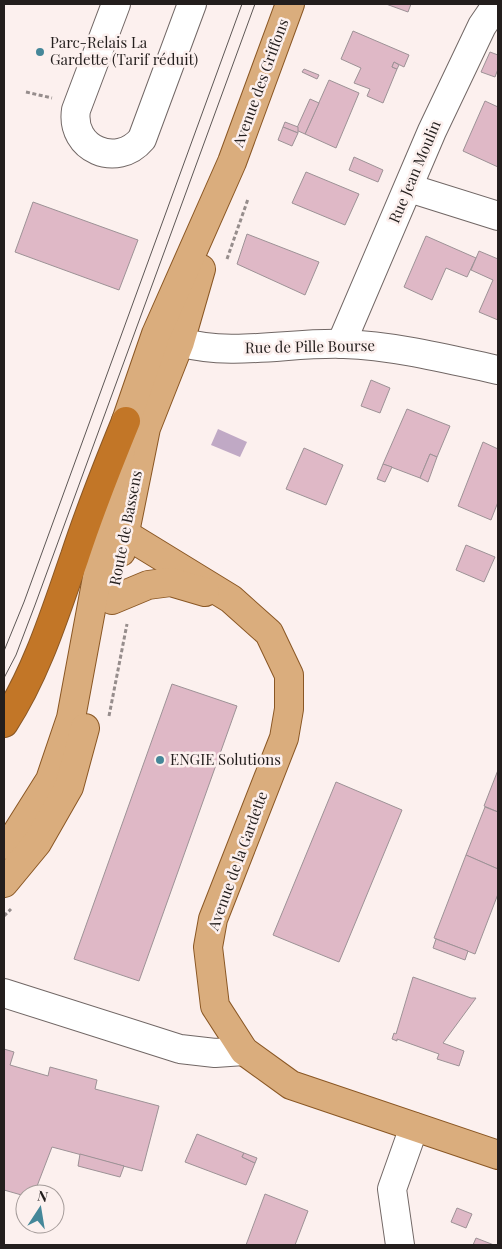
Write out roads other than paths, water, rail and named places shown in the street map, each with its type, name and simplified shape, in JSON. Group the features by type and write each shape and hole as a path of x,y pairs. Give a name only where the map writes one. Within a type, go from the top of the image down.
{"highway":[{"path":"4,723 18,702 42,649 95,497 126,421"}],"main road":[{"name":"Avenue des Griffons","path":"232,162 290,4"},
{"name":"Route de Bassens","path":"9,894 69,787 123,595 125,534 146,428 180,342 232,162"},
{"path":"4,845 16,834 50,780 71,718 126,421 156,334 232,162"},
{"name":"Avenue de la Gardette","path":"125,534 231,599 269,633 290,675 289,709 284,738 213,919 208,947 215,1006 244,1051 291,1085 498,1155"},
{"name":"Avenue de la Gardette","path":"123,595 148,585 171,582 231,599"}],"street":[{"path":"116,4 76,110 75,121 78,131 86,142 95,149 116,154 126,153 142,139 192,4"},
{"name":"Rue Jean Moulin","path":"341,344 432,131 478,34 497,4"},
{"path":"409,188 498,216"},
{"name":"Rue de Pille Bourse","path":"180,342 210,349 341,344 390,346 498,370"},
{"path":"4,993 180,1049 215,1053 244,1051"},
{"path":"400,1245 392,1189 414,1127"}],"tram line":[{"path":"4,651 24,602 242,4"},
{"path":"4,678 16,655 35,605 255,4"}],"place":[{"name":"Parc-Relais La Gardette (Tarif réduit)","path":"40,52"},
{"name":"ENGIE Solutions","path":"160,760"}]}
